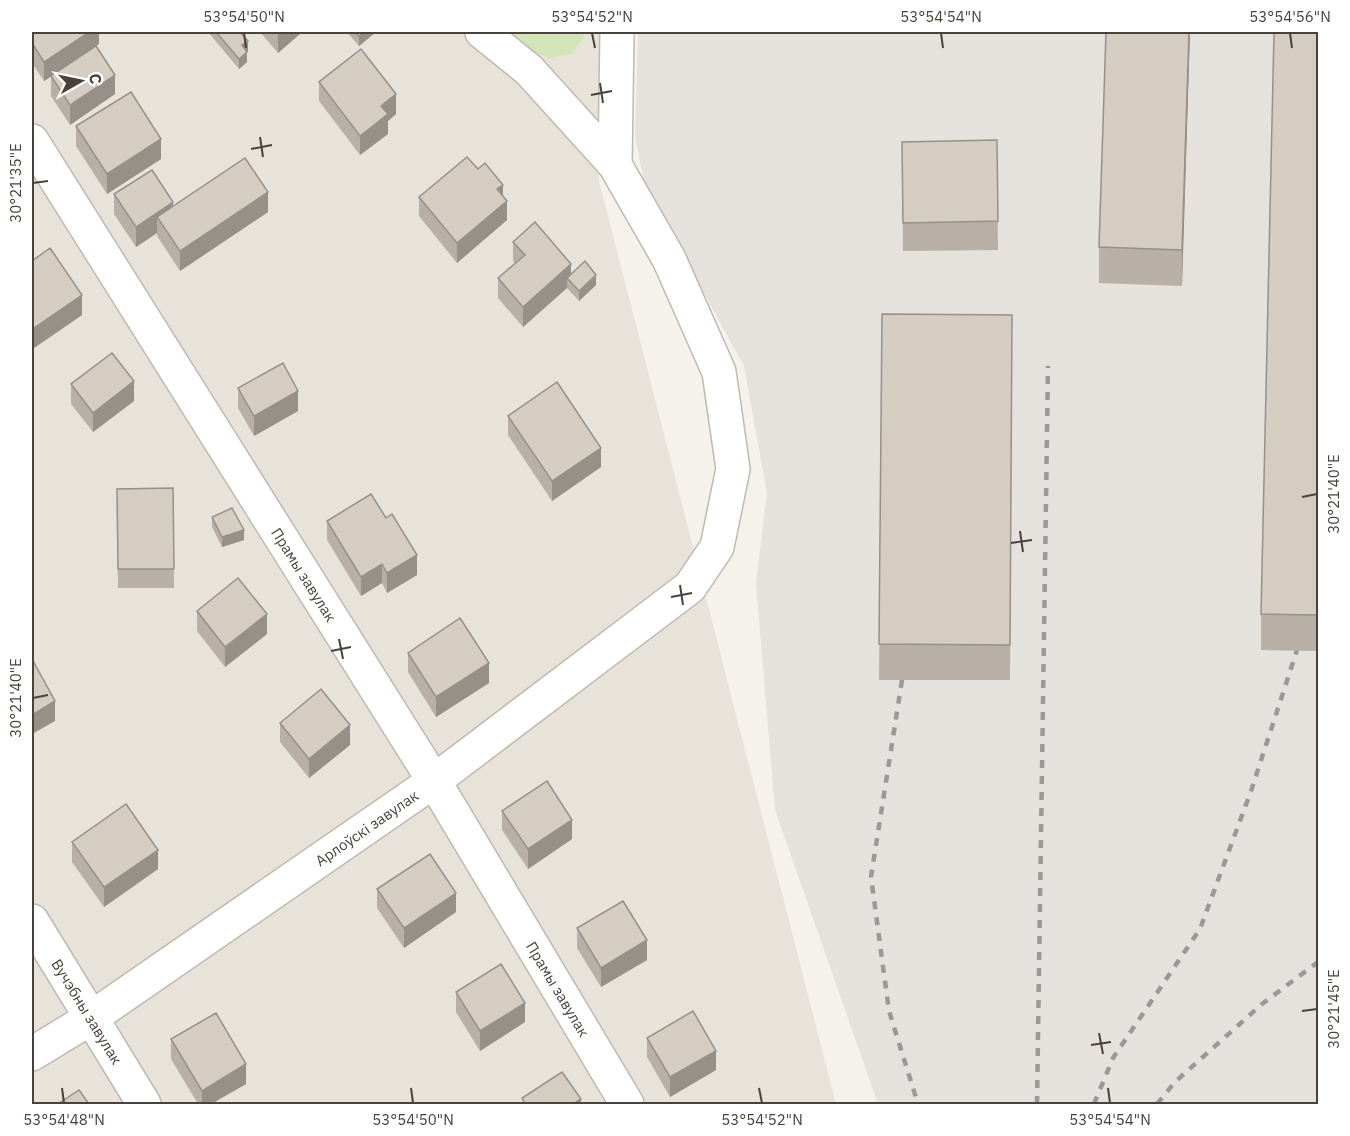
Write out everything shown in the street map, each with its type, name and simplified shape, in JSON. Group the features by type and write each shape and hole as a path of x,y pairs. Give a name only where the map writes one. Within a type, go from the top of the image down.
{"street":[{"name":"Арлоўскі завулак","path":"32,1054 92,1018 434,781 690,586 717,547 733,469 719,372 669,259 615,165 529,70 482,32"},
{"path":"615,165 617,32"},
{"name":"Прамы завулак","path":"32,141 434,781 627,1104"},
{"name":"Вучэбны завулак","path":"32,921 144,1104"}],"shaded area":[{"path":"32,32 604,32 599,181 836,1104 32,1104"},
{"path":"638,32 1318,32 1318,1104 878,1104 775,810 756,583 767,493 744,366 645,186 635,137"}],"green space":[{"path":"505,32 585,32 583,39 571,54 550,58 530,51"}],"building":[{"path":"32,32 89,32 44,62 32,43"},
{"path":"216,32 240,32 248,41 242,45 247,52 239,59"},
{"path":"1106,32 1189,32 1182,250 1099,247"},
{"path":"1274,32 1318,32 1318,615 1261,614"},
{"path":"96,46 115,75 70,105 51,76"},
{"path":"361,49 396,94 381,106 388,114 360,136 319,82"},
{"path":"131,92 161,139 107,174 76,126"},
{"path":"997,140 998,221 903,223 902,142"},
{"path":"467,157 478,169 485,163 503,185 497,189 507,201 457,243 419,197"},
{"path":"245,158 268,192 180,251 157,217"},
{"path":"152,170 173,202 136,227 114,194"},
{"path":"535,222 571,264 523,307 498,278 525,255 513,242"},
{"path":"50,248 82,295 34,328 32,324 32,261"},
{"path":"585,261 596,275 579,291 567,278"},
{"path":"882,314 1012,315 1010,645 879,644"},
{"path":"112,353 134,381 93,413 71,384"},
{"path":"283,363 298,391 254,416 238,388"},
{"path":"557,382 601,448 552,481 508,416"},
{"path":"173,488 174,569 118,569 117,489"},
{"path":"371,494 386,518 392,514 417,555 387,573 382,564 361,577 327,521"},
{"path":"232,508 244,530 222,537 212,517"},
{"path":"238,578 267,614 225,647 197,611"},
{"path":"460,618 489,663 436,697 408,653"},
{"path":"32,659 55,701 32,715"},
{"path":"321,689 350,725 309,759 280,723"},
{"path":"547,781 572,820 528,849 502,811"},
{"path":"126,804 158,850 104,887 72,842"},
{"path":"430,854 456,893 404,928 377,889"},
{"path":"623,901 647,940 601,968 577,928"},
{"path":"501,964 525,1003 480,1031 456,992"},
{"path":"693,1011 716,1051 670,1077 647,1038"},
{"path":"216,1013 246,1064 202,1091 171,1039"},
{"path":"562,1072 581,1099 573,1104 525,1104 522,1098"},
{"path":"79,1090 89,1104 58,1104"}],"railway":[{"path":"1037,1104 1048,366"},
{"path":"1094,1104 1113,1058 1200,929 1251,791 1297,650"},
{"path":"902,680 871,877 889,1011 918,1104"},
{"path":"1157,1104 1175,1082 1262,1004 1318,962"}]}
